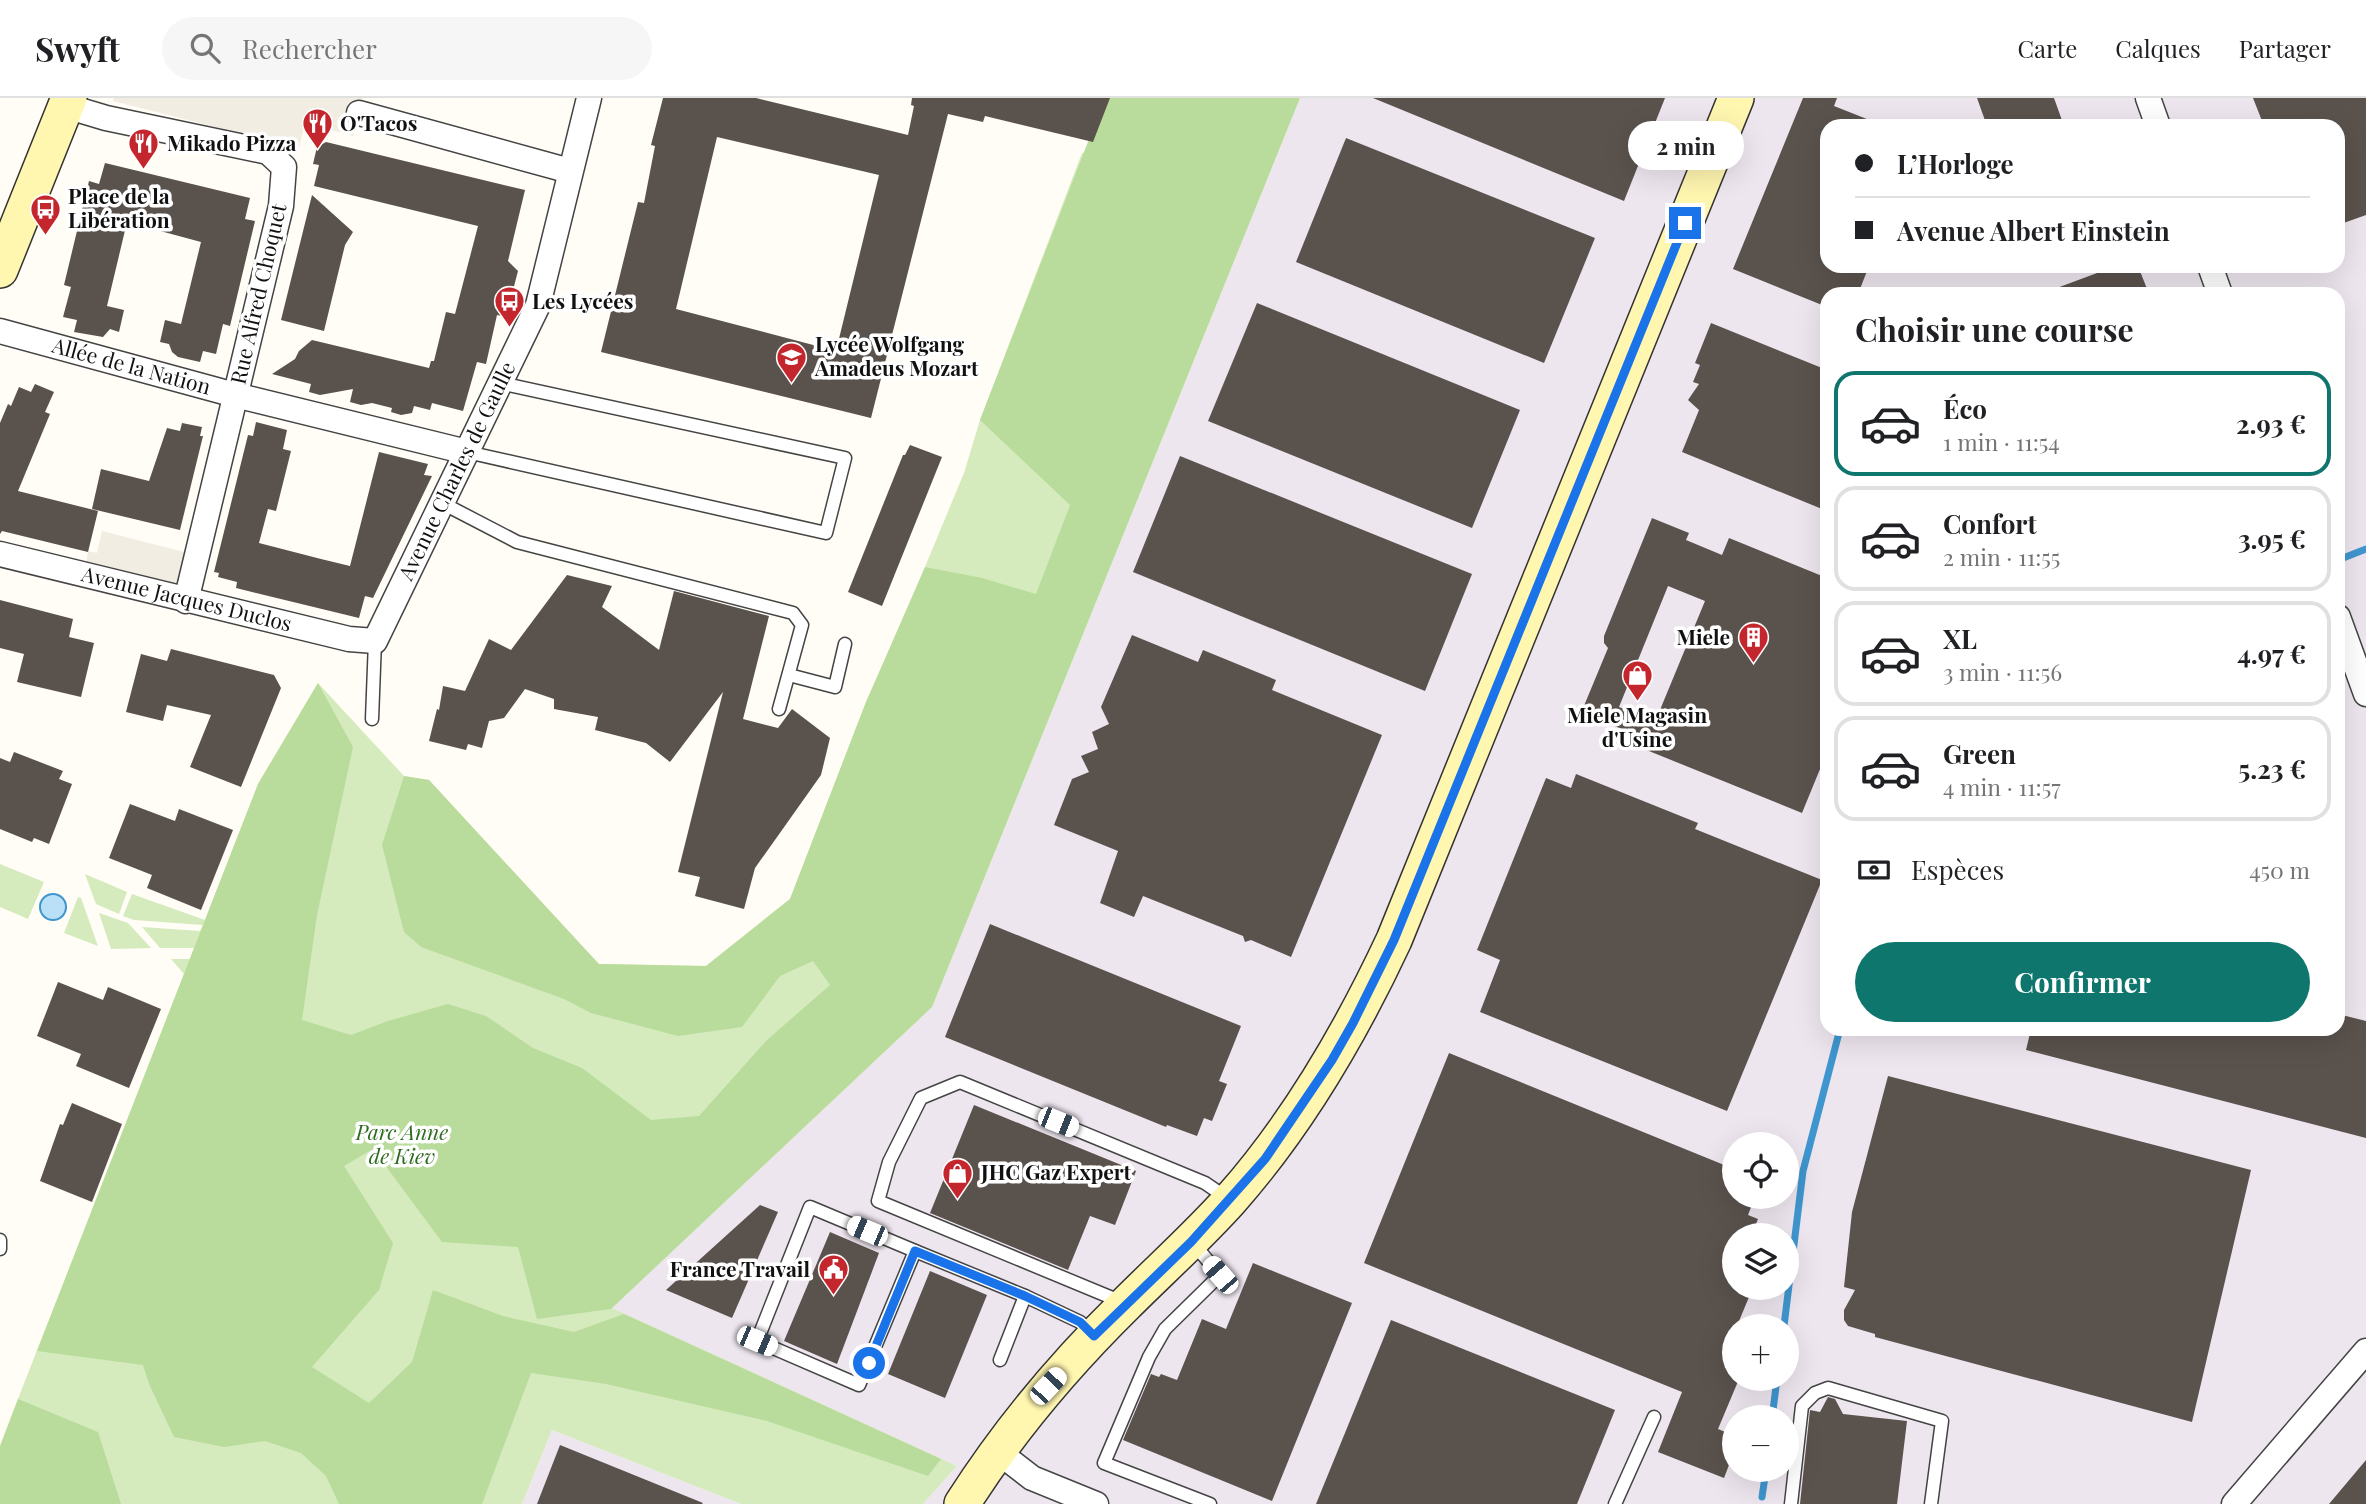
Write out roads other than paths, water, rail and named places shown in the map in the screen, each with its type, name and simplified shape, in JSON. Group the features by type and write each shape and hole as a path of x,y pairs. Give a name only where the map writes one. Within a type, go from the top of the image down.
{"street":[{"name":"Avenue Charles de Gaulle","path":"375,641 538,305 589,98"},
{"path":"962,1504 997,1451 1048,1386 1094,1336 1191,1242 1265,1159 1332,1060 1353,1023 1394,940 1736,98"},
{"path":"2148,98 2156,119"},
{"path":"0,270 68,102"},
{"name":"Rue Alfred Choquet","path":"68,102 106,118 268,152 284,167 281,206 186,601"},
{"path":"359,113 570,171"},
{"name":"Allée de la Nation","path":"0,331 235,395 467,452"},
{"name":"Avenue Jacques Duclos","path":"0,554 349,639 375,641"},
{"path":"2345,636 2366,694"},
{"path":"2234,1504 2366,1351"},
{"path":"997,1451 1032,1478 1096,1504"}],"lane":[{"path":"467,452 826,533 845,458 500,383"},
{"path":"442,503 527,545 793,613 802,625 779,709"},
{"path":"372,719 375,641"},
{"path":"789,675 835,688 845,644"},
{"path":"1126,1304 878,1201 890,1162 921,1098 960,1082 1205,1183 1230,1200"},
{"path":"915,1251 859,1385 757,1341 810,1207 1025,1296 1080,1322 1094,1336"},
{"path":"0,1240 0,1250"},
{"path":"1191,1242 1220,1275 1165,1329 1149,1357 1104,1463 1210,1504"},
{"path":"1000,1360 1025,1296"},
{"path":"1791,1504 1802,1406 1815,1393 1828,1388 1942,1421 1931,1504"},
{"path":"1615,1504 1654,1417"}],"water":[{"path":"53,894 62,898 66,907 62,916 53,920 44,916 40,907 44,898"}],"waterway":[{"path":"2345,557 2366,549"},
{"path":"1785,1314 1803,1171 1838,1036"},
{"path":"1774,1405 1775,1391"},
{"path":"1762,1497 1764,1482"}],"place":[{"name":"O'Tacos","path":"317,151"},
{"name":"Mikado Pizza","path":"144,171"},
{"name":"Place de la Libération","path":"45,236"},
{"name":"Les Lycées","path":"509,329"},
{"name":"Lycée Wolfgang Amadeus Mozart","path":"792,384"},
{"name":"Miele","path":"1753,665"},
{"name":"Miele Magasin d'Usine","path":"1637,703"},
{"name":"JHC Gaz Expert","path":"958,1200"},
{"name":"France Travail","path":"833,1297"}],"park label":[{"name":"Parc Anne de Kiev","path":"402,1145"}]}
